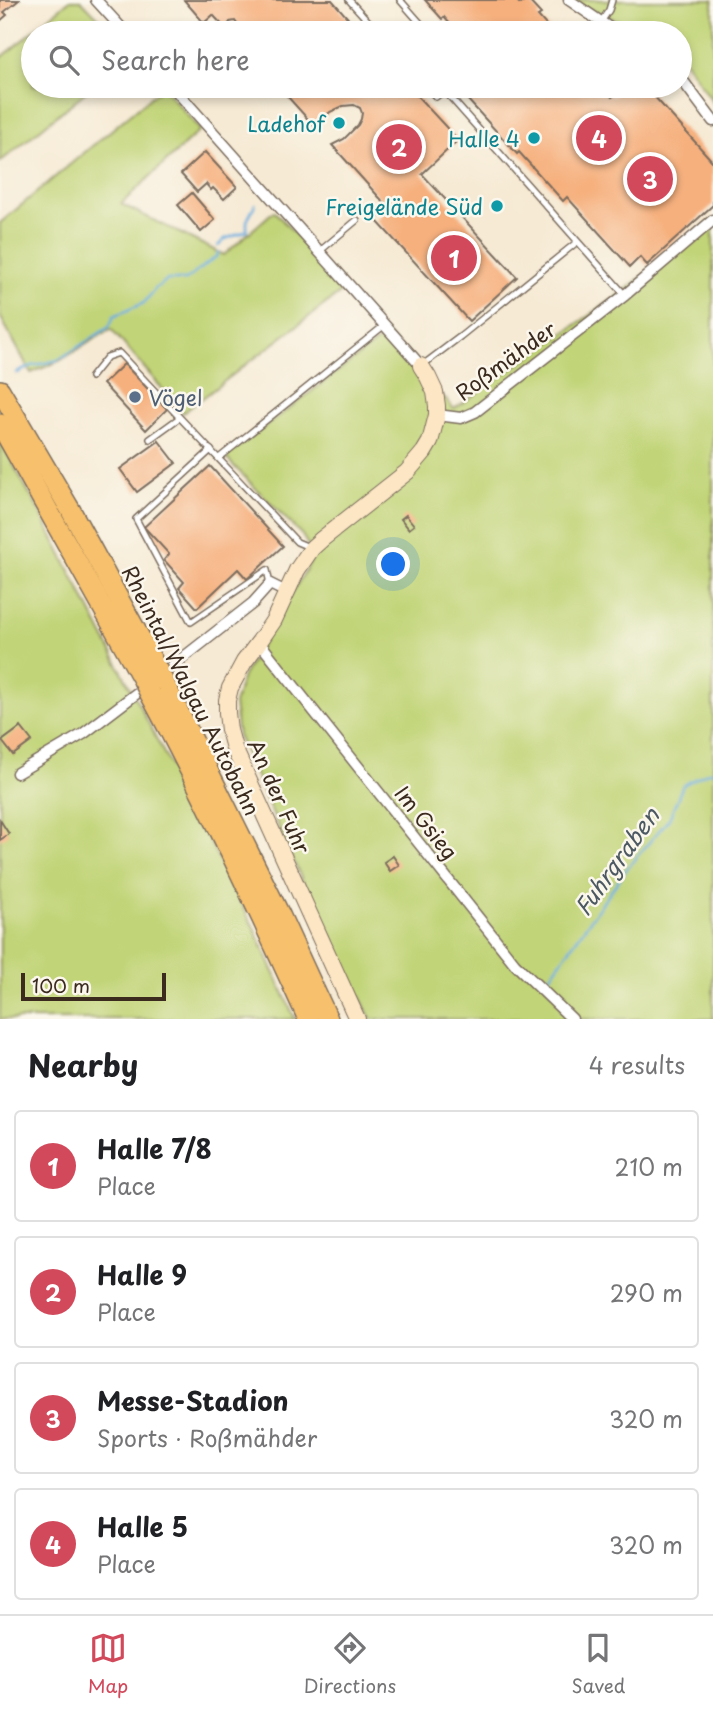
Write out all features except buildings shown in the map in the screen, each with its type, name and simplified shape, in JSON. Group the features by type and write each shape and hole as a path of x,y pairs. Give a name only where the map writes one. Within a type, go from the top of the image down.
{"highway":[{"name":"Rheintal/Walgau Autobahn","path":"0,390 82,531 153,681 174,739 308,1019"},
{"name":"Rheintal/Walgau Autobahn","path":"0,424 153,681 281,917 328,1019"}],"main road":[{"path":"421,366 435,392 437,415"},
{"name":"Roßmähder","path":"286,592 312,548 412,466 425,452 437,415"},
{"name":"An der Fuhr","path":"286,592 274,620 244,662 230,688 227,700 229,730 234,748 357,1019"}],"street":[{"path":"96,0 115,21"},
{"path":"572,1 600,21"},
{"path":"692,92 713,121"},
{"path":"183,98 421,366"},
{"name":"Roßmähder","path":"437,415 461,418 475,412 625,295 713,220"},
{"path":"17,773 83,734 253,603 270,584 286,592"},
{"name":"Im Gsieg","path":"259,642 515,964 572,1019"}],"lane":[{"path":"349,0 368,21"},
{"path":"400,0 418,21"},
{"path":"602,21 612,0"},
{"path":"455,98 625,295"},
{"path":"320,251 357,220"},
{"path":"421,366 577,242"},
{"path":"219,458 386,324"},
{"path":"91,376 107,357 119,353 297,542 312,548"},
{"path":"150,439 179,418"},
{"path":"211,450 136,519 191,622 267,570 270,584"}],"green space":[{"path":"70,0 81,0 101,21 45,21"},
{"path":"567,0 713,0 713,102 692,71 692,21 619,21"},
{"path":"21,41 21,98 78,98 0,162 0,59"},
{"path":"150,98 172,98 200,130 121,204 224,255 274,211 345,289 183,413 111,329 59,361 31,373 0,316 0,223"},
{"path":"713,221 713,1019 371,1019 302,880 238,736 234,704 243,676 314,556 302,535 225,457 387,334 454,409 616,297"},
{"path":"0,441 39,511 254,928 295,1019 0,1019"}],"waterway":[{"path":"218,246 225,239 247,231 247,221 255,204"},
{"path":"17,373 32,366 58,360 109,327 114,316 144,303 156,288 167,280 186,280 217,256 218,252"},
{"name":"Fuhrgraben","path":"549,978 628,867 669,819 683,785 713,772"}],"place":[{"name":"Ladehof","path":"339,123"},
{"name":"Halle 4","path":"534,138"},
{"name":"Halle 5","path":"599,138"},
{"name":"Halle 9","path":"399,147"},
{"name":"Messe-Stadion","path":"650,179"},
{"name":"Freigelände Süd","path":"497,206"},
{"name":"Halle 7/8","path":"454,258"},
{"name":"Vögel","path":"135,397"}]}
